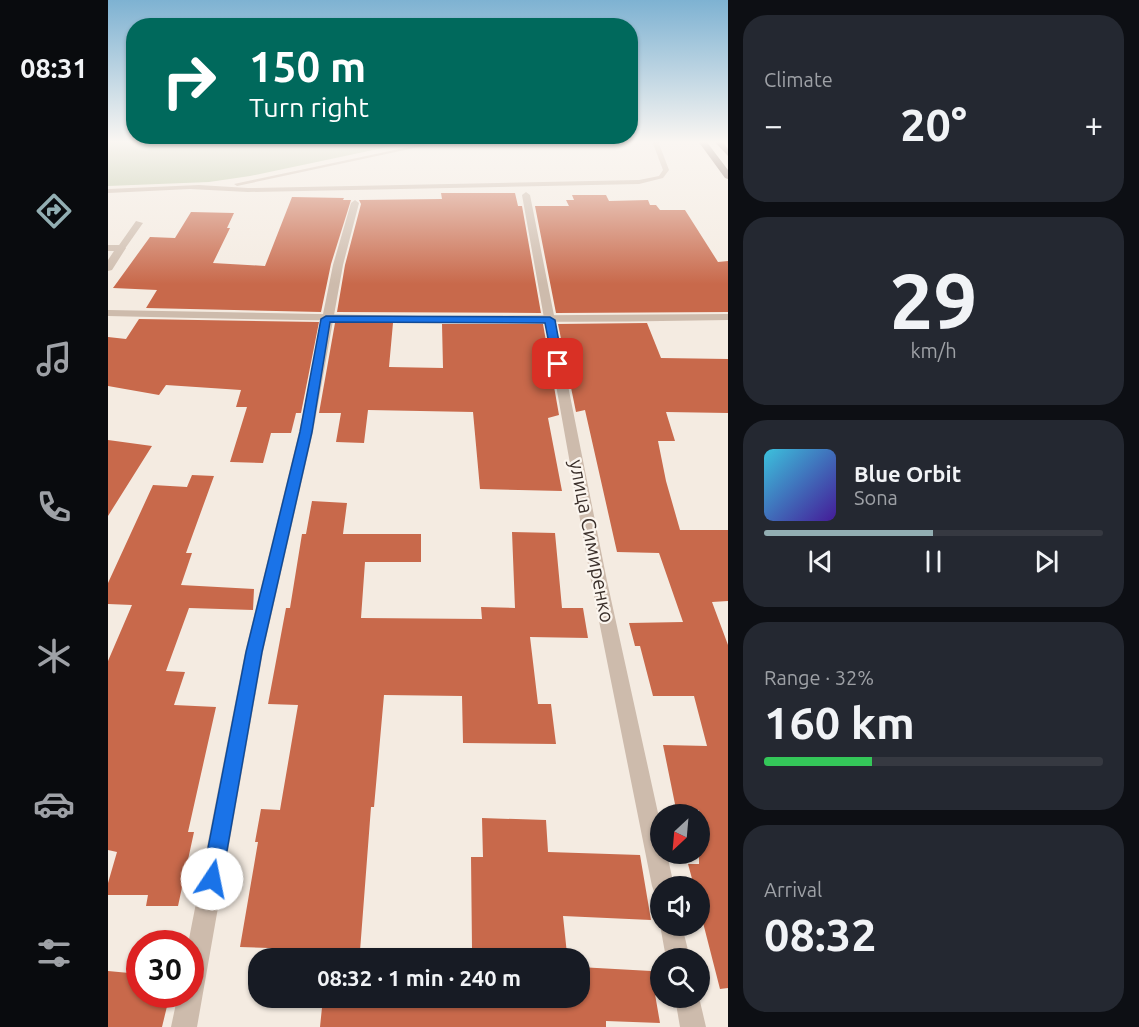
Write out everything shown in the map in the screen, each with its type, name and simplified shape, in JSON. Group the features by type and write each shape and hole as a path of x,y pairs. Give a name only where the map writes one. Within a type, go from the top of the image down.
{"street":[{"name":"улица Симиренко","path":"526,195 599,581 661,876"},
{"path":"202,930 254,652 306,432 326,319 355,203"},
{"path":"108,248 121,248"},
{"path":"108,268 121,248"},
{"path":"184,1027 187,1008"},
{"path":"689,1008 693,1027"}],"lane":[{"path":"108,191 166,189"},
{"path":"218,189 300,189"},
{"path":"121,248 139,223"},
{"path":"108,313 326,319 550,320 728,317"}],"building":[{"path":"441,193 515,193 518,206 522,206 541,313 337,312 345,265 361,204 359,200 442,199"},
{"path":"572,195 606,195 609,201 648,200 650,205 656,205 660,210 685,210 718,262 728,261 728,312 556,313 535,206 569,206 566,200 574,200"},
{"path":"292,197 351,200 331,264 321,312 146,308 157,290 113,288 150,237 175,238 191,212 234,213 227,228 230,228 213,263 265,266"},
{"path":"139,319 319,322 301,413 296,413 291,433 271,433 263,463 230,462 247,407 236,407 241,390 166,385 159,395 108,386 108,337 126,339"},
{"path":"335,323 393,323 389,367 443,368 442,324 543,324 559,415 548,418 562,491 480,489 473,412 368,410 364,443 336,442 341,413 319,413"},
{"path":"647,323 661,358 728,359 728,413 666,412 675,441 658,441 666,481 680,530 728,530 728,601 712,602 728,645 728,988 720,989 706,936 710,936 710,876 691,876 688,864 710,864 710,804 675,804 663,745 707,746 694,696 653,696 640,646 635,646 629,623 683,622 659,553 617,552 585,410 576,412 558,324"},
{"path":"108,440 152,446 108,516"},
{"path":"192,475 214,476 186,553 192,553 181,585 254,589 253,610 189,608 166,671 185,672 174,705 216,707 188,832 194,832 178,906 146,906 148,895 108,895 108,883 117,852 108,850 108,661 132,605 108,604 108,583 153,485 187,487"},
{"path":"312,501 347,503 343,534 421,534 421,562 365,562 361,618 482,619 481,607 515,608 512,532 555,533 562,608 583,608 588,638 530,637 538,704 551,704 556,744 463,743 462,696 384,695 374,807 371,807 360,948 240,947 258,842 255,842 261,809 280,810 298,705 268,704 286,608 290,608 302,534 306,534"},
{"path":"482,818 546,820 548,852 640,855 650,920 563,916 566,948 472,948 471,857 483,857"},
{"path":"590,968 650,971 650,1008 657,1008 660,1023 606,1021 606,1027 320,1027 322,1008 590,1008"},
{"path":"108,971 126,973 126,1008 167,1008 162,1027 108,1027"}],"route":[{"path":"212,879 254,652 306,432 326,319 550,320 558,364"}]}
